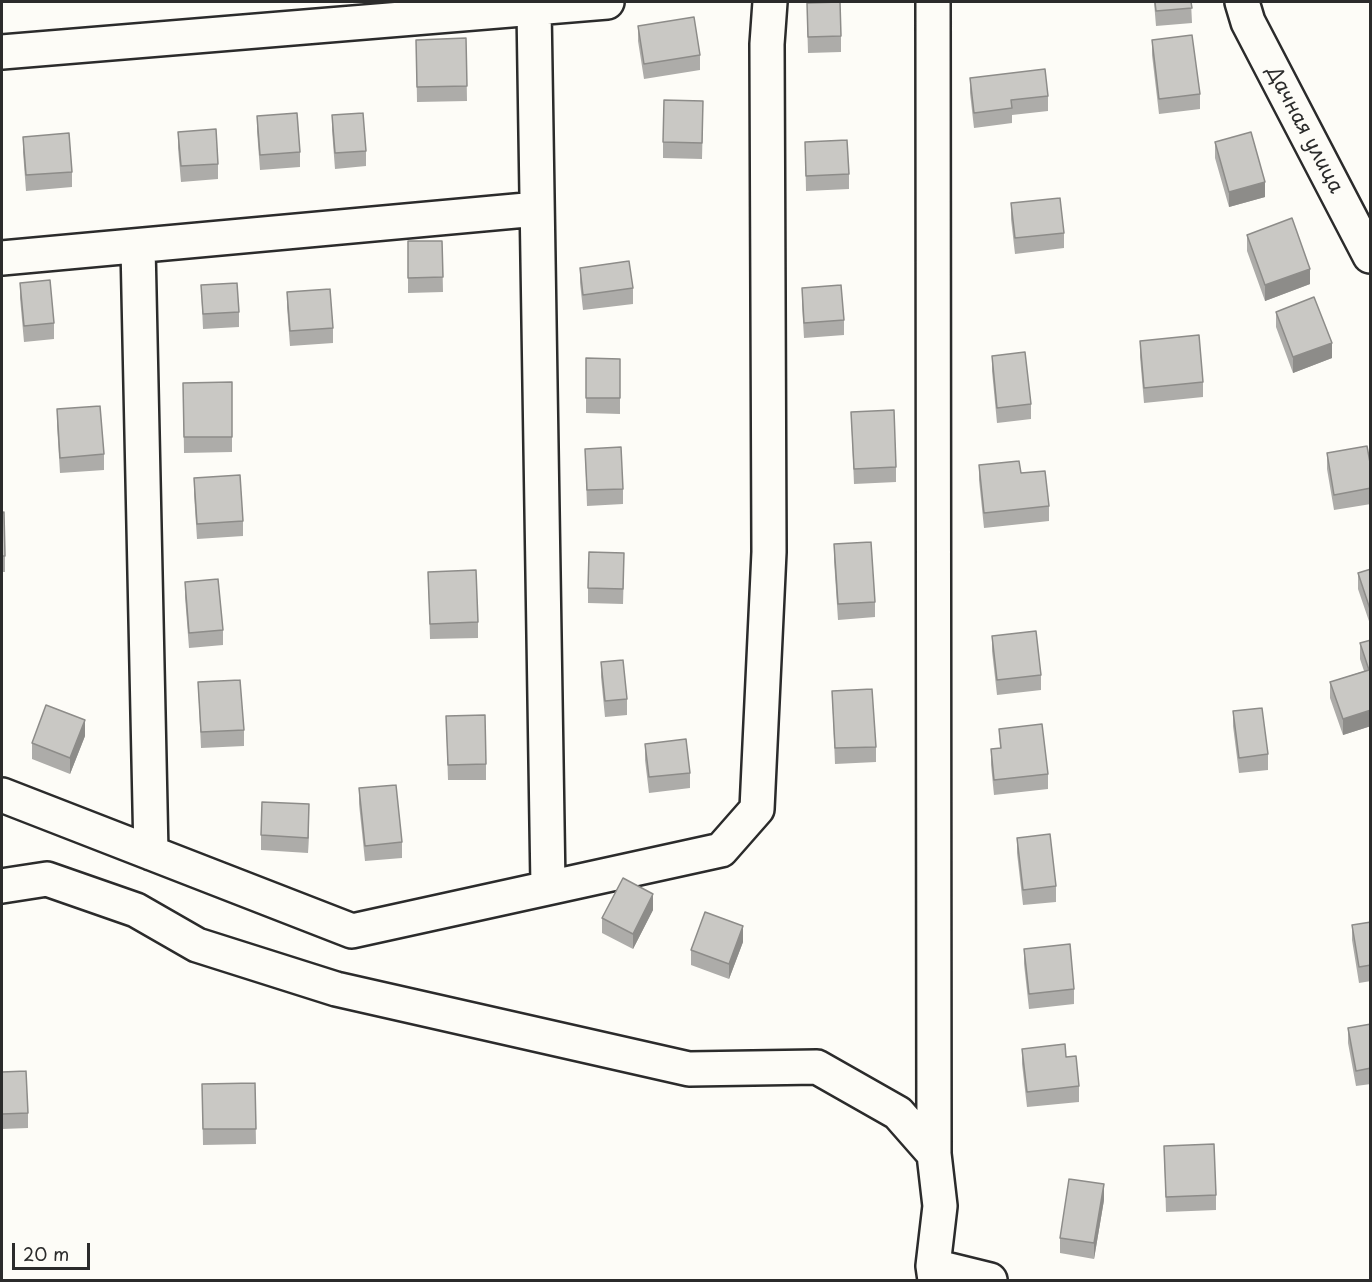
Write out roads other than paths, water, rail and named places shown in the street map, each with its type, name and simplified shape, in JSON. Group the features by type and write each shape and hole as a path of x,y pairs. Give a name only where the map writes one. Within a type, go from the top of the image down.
{"street":[{"path":"2,52 607,2"},
{"path":"2,795 352,931 548,886 721,850 757,809 769,552 767,44 770,2"},
{"path":"933,2 934,1154 940,1206 934,1274 990,1281"},
{"name":"Дачная улица","path":"1242,2 1248,22 1371,256"},
{"path":"534,8 548,886"},
{"path":"2,258 537,209"},
{"path":"138,246 151,853"},
{"path":"2,886 47,879 136,910 197,945 336,989 689,1069 817,1067 898,1113 934,1154"}]}
